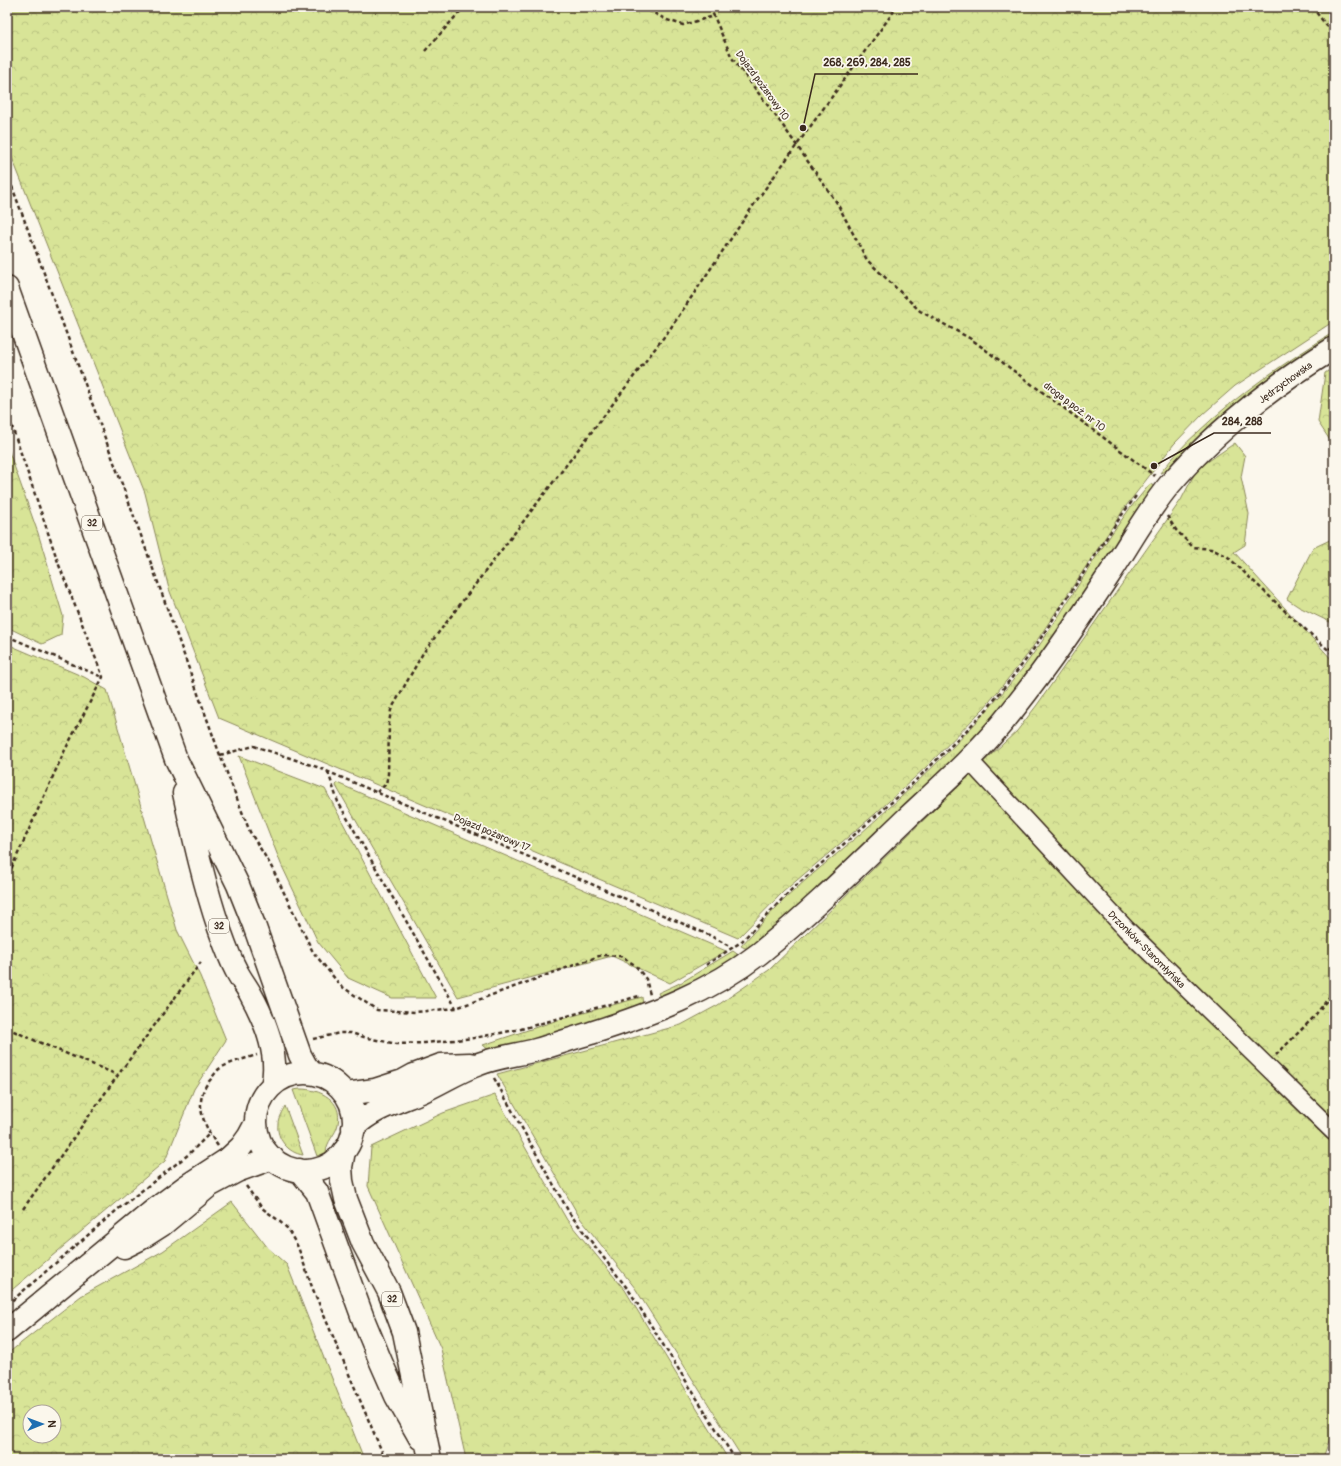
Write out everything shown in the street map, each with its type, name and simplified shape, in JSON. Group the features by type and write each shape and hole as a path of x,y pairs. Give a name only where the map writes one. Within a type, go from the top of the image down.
{"main road":[{"name":"32","path":"7,288 176,759 238,885 254,925 300,1055 312,1073"},
{"name":"Jędrzychowska","path":"482,1063 534,1051 618,1025 653,999 702,991 752,959 818,904 968,759 1003,722 1074,629 1155,484 1196,456 1234,421 1279,384 1334,348"},
{"name":"32","path":"176,759 197,850 219,928 236,971 260,1012 267,1030 274,1066 272,1086"},
{"path":"346,1094 375,1090 403,1081 414,1075 441,1065 482,1063"},
{"path":"354,1128 363,1118 373,1112 423,1091 482,1063"},
{"name":"32","path":"300,1073 312,1073 325,1077 337,1084 346,1094 354,1115 354,1128 344,1151 332,1163 322,1167 299,1170 281,1164 262,1146 258,1136 256,1123 260,1103 272,1086 290,1076 300,1073"},
{"path":"7,1331 91,1262 140,1239 162,1226 232,1165 256,1123"},
{"name":"32","path":"344,1151 341,1174 346,1199 363,1243 389,1292 404,1332 429,1456"},
{"path":"232,1165 273,1158"},
{"name":"32","path":"299,1170 317,1192 364,1321 381,1362 396,1396 429,1456"}],"lane":[{"name":"Drzonków-Staromłyńska","path":"968,759 1126,929 1334,1132"}],"path":[{"path":"425,51 464,7"},
{"path":"642,7 667,20 683,25 714,16"},
{"name":"Dojazd pożarowy 10","path":"710,7 732,58 797,145 837,203 867,260 920,311 971,339"},
{"path":"377,792 386,784 388,774 389,724 391,710 423,653 670,329 757,200 897,7"},
{"path":"1312,7 1334,35"},
{"path":"7,173 140,530 220,755 250,832 270,864 313,952 341,986 377,1010 416,1012 456,1008 602,955 620,956 635,965 646,979 653,999 486,1036 425,1043 397,1044 351,1033 340,1033 296,1043"},
{"name":"droga p.poż. nr 10","path":"971,339 1155,484"},
{"path":"7,412 59,566 103,677 64,752 7,878"},
{"path":"702,967 733,948 750,933 791,890 908,788 987,709 1029,656 1121,516 1155,484 1176,530 1193,547 1211,549 1228,556 1286,612 1334,655"},
{"path":"7,636 103,677"},
{"path":"1329,649 1334,646"},
{"name":"Dojazd pożarowy 17","path":"220,755 254,746 328,772 702,931 752,959"},
{"path":"328,772 338,802 456,1008"},
{"path":"23,1209 118,1075 201,962"},
{"path":"1266,1066 1313,1018 1334,991"},
{"path":"7,1028 118,1075"},
{"path":"272,1051 237,1061 219,1070 204,1087 200,1110 209,1134 232,1165 250,1194 262,1208 287,1228 298,1247 312,1287 385,1459"},
{"path":"482,1063 570,1214 630,1292 735,1459"},
{"path":"7,1306 117,1210 189,1154 209,1134"}],"green space":[{"path":"7,7 1334,7 1334,321 1235,386 1203,414 1174,444 1126,506 1028,654 985,707 926,767 875,814 783,892 738,938 219,718 169,589 145,493 7,145"},
{"path":"1334,332 1334,342 1171,469 1160,473 1188,442 1246,391"},
{"path":"1334,367 1333,445 1318,422 1325,373"},
{"path":"1235,443 1245,456 1241,477 1249,514 1245,545 1234,552 1334,662 1334,1126 1127,924 979,766 1017,731 1037,705 1181,500 1197,469"},
{"path":"7,446 38,533 63,616 61,635 42,644 7,627"},
{"path":"1150,484 1156,487 1016,695 925,793 752,949 741,946 786,898 859,835 935,765 988,710 1025,666 1111,534"},
{"path":"1334,538 1334,624 1299,607 1287,599 1313,548"},
{"path":"7,644 84,677 107,690 177,930 200,976 226,1040 194,1089 165,1161 7,1294"},
{"path":"239,756 325,789 436,998 392,998 348,978 318,942 281,864"},
{"path":"973,772 1334,1138 1334,1427 1324,1459 743,1459 635,1288 580,1218 497,1074 681,1025 718,1005 769,970"},
{"path":"337,783 726,951 670,983 612,956 458,997 336,786"},
{"path":"733,951 737,954 738,958 718,973 660,997 658,993 682,982"},
{"path":"642,997 643,1006 491,1052 483,1045 558,1020"},
{"path":"300,1089 315,1091 322,1094 333,1102 337,1108 339,1116 337,1128 326,1149 326,1153 317,1156 293,1090"},
{"path":"495,1095 567,1220 625,1290 728,1459 466,1459 441,1349 368,1186 371,1147 443,1113"},
{"path":"285,1106 303,1155 298,1154 288,1148 284,1144 279,1134 278,1121"},
{"path":"232,1202 268,1248 287,1265 364,1459 7,1459 7,1354 81,1296 163,1251"}],"place":[{"name":"268, 269, 284, 285","path":"803,128"},
{"name":"284, 288","path":"1154,466"}]}
